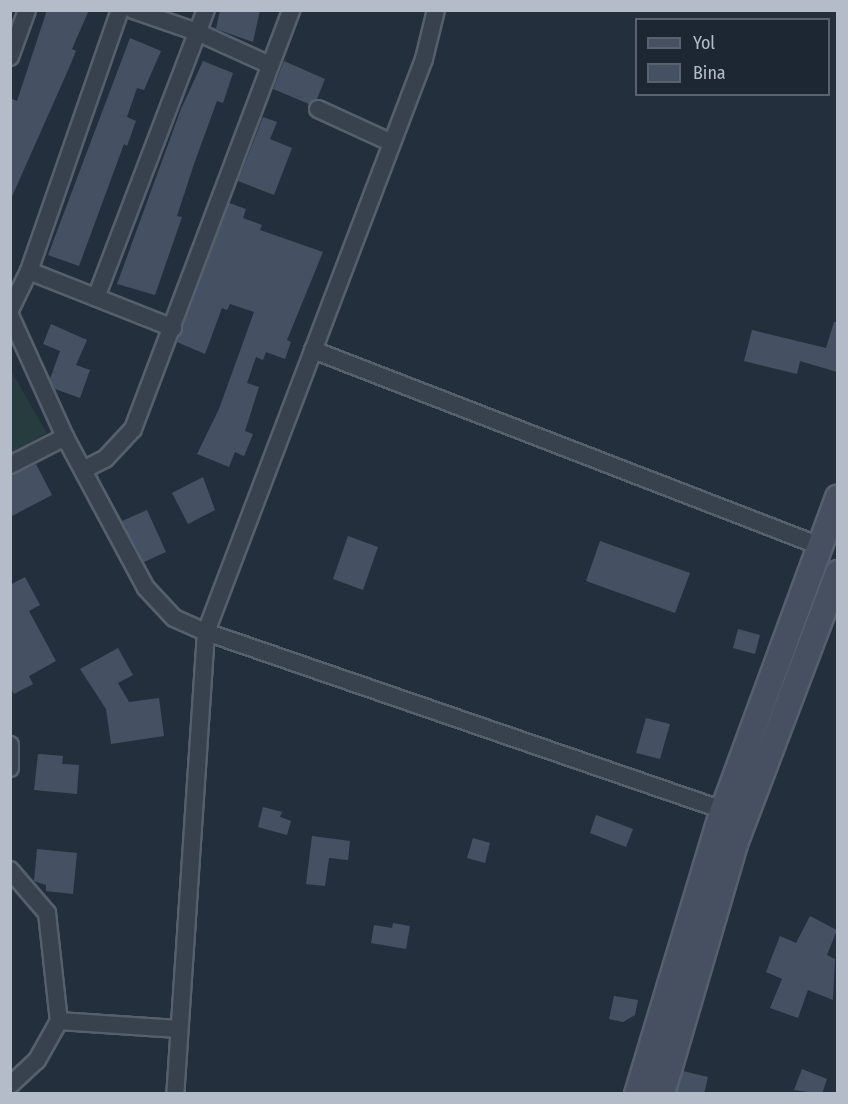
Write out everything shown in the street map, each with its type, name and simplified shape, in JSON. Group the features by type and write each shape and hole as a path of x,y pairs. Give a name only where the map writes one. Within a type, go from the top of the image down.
{"main road":[{"path":"637,1094 723,810 837,498"},
{"path":"662,1094 735,844 837,573"}],"street":[{"path":"10,57 27,10"},
{"path":"120,10 29,271 10,313 65,437 146,588 174,618 206,632 723,810"},
{"path":"133,10 198,32 270,65"},
{"path":"97,295 206,10"},
{"path":"83,470 105,459 134,429 291,10"},
{"path":"175,1094 206,632 424,59 436,10"},
{"path":"318,109 392,143"},
{"path":"29,271 97,295 173,328"},
{"path":"313,350 820,546"},
{"path":"10,465 65,437"},
{"path":"10,745 10,768"},
{"path":"10,870 47,913 59,1021 37,1060 10,1085"},
{"path":"59,1021 178,1029"}],"green space":[{"path":"11,371 47,433 10,454"}],"building":[{"path":"47,10 89,10 72,49 76,51 69,68 10,201 10,98 17,101"},
{"path":"220,10 260,10 253,42 216,29"},
{"path":"130,38 161,51 144,90 137,88 127,117 136,121 127,146 124,144 79,266 48,255"},
{"path":"203,61 233,73 223,103 217,101 194,164 177,216 182,217 155,295 117,284 181,109"},
{"path":"284,61 325,79 317,99 309,104 273,89"},
{"path":"263,117 277,122 270,139 292,148 274,195 238,181"},
{"path":"229,203 246,209 243,218 262,225 260,230 323,252 287,340 291,342 285,359 266,352 263,360 256,357 247,383 259,387 245,431 253,434 244,456 235,452 229,467 197,454 219,409 254,312 230,304 227,310 222,308 205,354 177,342"},
{"path":"834,322 837,322 837,372 800,361 797,374 744,361 752,330 826,348"},
{"path":"51,324 87,340 76,365 90,370 80,398 55,389 50,379 60,351 43,344"},
{"path":"36,464 52,495 10,517 10,476"},
{"path":"203,477 215,510 188,524 172,493"},
{"path":"147,510 166,552 144,562 122,521"},
{"path":"348,536 378,547 363,590 333,579"},
{"path":"600,541 690,573 675,613 586,581"},
{"path":"25,577 40,605 29,611 56,661 29,676 33,684 14,694 10,687 10,585"},
{"path":"738,629 760,635 755,654 733,648"},
{"path":"118,648 133,675 118,683 129,702 159,698 164,736 111,744 106,709 80,669"},
{"path":"646,718 670,724 660,759 636,753"},
{"path":"38,754 63,756 62,764 79,765 77,794 34,790"},
{"path":"263,807 282,812 280,817 291,821 287,835 258,827"},
{"path":"596,815 633,829 626,847 590,833"},
{"path":"312,836 350,841 348,860 329,858 325,886 306,884"},
{"path":"473,838 490,843 485,863 467,858"},
{"path":"37,849 77,853 73,894 46,891 46,885 34,881"},
{"path":"810,916 837,930 827,955 835,959 833,1000 808,990 798,1018 770,1008 782,979 766,972 780,936 796,943"},
{"path":"393,923 410,926 406,949 371,943 374,925 392,928"},
{"path":"614,996 638,1000 635,1015 623,1022 609,1019"},
{"path":"802,1069 827,1079 822,1094 794,1090"},
{"path":"683,1071 708,1077 704,1094 677,1094"}]}
